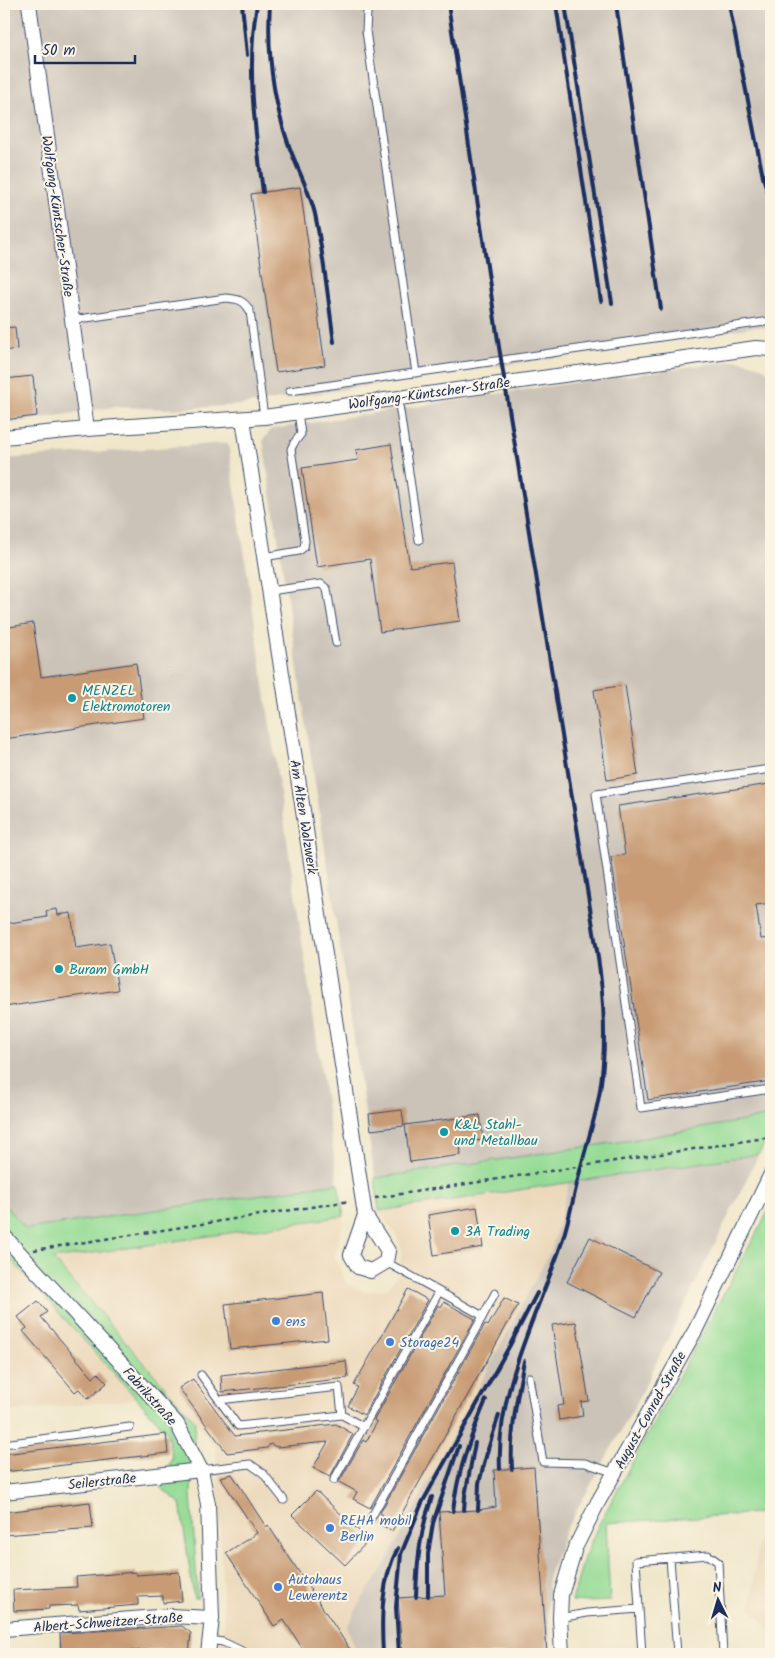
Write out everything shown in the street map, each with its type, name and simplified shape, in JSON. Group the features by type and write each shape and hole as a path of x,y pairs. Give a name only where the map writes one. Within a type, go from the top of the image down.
{"street":[{"name":"Wolfgang-Küntscher-Straße","path":"29,4 87,429"},
{"name":"Wolfgang-Küntscher-Straße","path":"4,438 87,429 242,419 756,348 771,349"},
{"name":"Am Alten Walzwerk","path":"242,419 362,1200 365,1215 388,1251 386,1262"},
{"name":"August-Conrad-Straße","path":"562,1654 561,1595 574,1548 696,1329 771,1174"},
{"path":"365,1215 351,1254 358,1267 371,1271 386,1262"},
{"name":"Fabrikstraße","path":"4,1236 177,1424 201,1470 208,1504 212,1618 208,1654"},
{"name":"Seilerstraße","path":"4,1492 201,1470"},
{"name":"Albert-Schweitzer-Straße","path":"4,1629 170,1616 212,1618"}],"lane":[{"path":"369,4 366,31 416,372"},
{"path":"72,320 226,298 238,299 246,303 250,311 264,416"},
{"path":"290,391 771,322"},
{"path":"398,398 419,540"},
{"path":"264,557 299,550 304,547 305,541 292,449 301,434 298,412"},
{"path":"269,591 321,584 327,589 336,643"},
{"path":"771,769 596,794 641,1108 771,1090"},
{"path":"386,1262 483,1316"},
{"path":"334,1480 439,1292"},
{"path":"371,1518 495,1293"},
{"path":"201,1375 238,1426 342,1415 364,1427"},
{"path":"529,1377 543,1462 585,1462 615,1472"},
{"path":"219,1400 338,1387 342,1415"},
{"path":"4,1444 130,1427"},
{"path":"201,1470 250,1464 263,1474 284,1500"},
{"path":"626,1654 642,1654 636,1561 708,1555 718,1562 723,1654"},
{"path":"670,1558 677,1654"},
{"path":"560,1618 588,1613 639,1610"},
{"path":"210,1640 223,1642 246,1654"}],"path":[{"path":"18,1253 771,1137"}],"shaded area":[{"path":"4,4 771,4 771,328 754,327 241,405 175,409 114,407 4,424"},
{"path":"738,360 758,365 771,373 771,1116 632,1140 375,1178 263,440 272,429 516,391"},
{"path":"228,443 338,1183 26,1229 4,1204 4,459"},
{"path":"759,1154 637,1402 565,1531 548,1578 551,1654 358,1654 347,1627 362,1599 383,1568 552,1248 569,1183"},
{"path":"569,1183 552,1248 383,1568 362,1599 347,1627 358,1654 219,1654 224,1620 216,1447 53,1259 344,1216 335,1258 346,1283 364,1292 387,1289 399,1273 402,1250 396,1235 379,1211"},
{"path":"12,1261 136,1399 4,1412 4,1262"},
{"path":"771,1442 771,1631 751,1609"}],"green space":[{"path":"771,1116 771,1130 759,1154 379,1211 375,1178 632,1140"},
{"path":"338,1183 344,1216 53,1259 195,1421 191,1493 198,1598 194,1598 180,1503 160,1487 172,1458 167,1432 12,1261 4,1262 4,1204 26,1229"},
{"path":"771,1206 771,1442 761,1513 606,1523 610,1601 572,1601 584,1558 598,1526"}],"building":[{"path":"300,187 325,365 276,372 251,194"},
{"path":"15,327 17,349 4,351 4,328"},
{"path":"33,376 37,416 4,420 4,379"},
{"path":"391,444 410,567 452,562 460,621 380,632 370,559 317,567 302,468 358,460 356,450"},
{"name":"MENZEL Elektromotoren","path":"33,623 41,677 136,663 144,718 4,739 4,628"},
{"path":"625,685 638,775 607,780 594,690"},
{"path":"770,784 771,903 756,905 761,939 771,938 771,1081 648,1100 611,857 625,855 618,806"},
{"name":"Buram GmbH","path":"57,909 58,915 71,913 76,948 110,943 118,990 4,1007 4,924 47,917 46,911"},
{"path":"402,1110 404,1126 371,1130 369,1114"},
{"name":"K&L Stahl- und Metallbau","path":"480,1115 483,1140 460,1143 461,1155 410,1162 405,1125"},
{"name":"3A Trading","path":"477,1207 483,1247 434,1255 428,1215"},
{"path":"590,1237 659,1272 636,1317 567,1282"},
{"name":"Storage24","path":"408,1289 428,1300 364,1415 348,1406 358,1387 354,1385"},
{"name":"ens","path":"323,1293 328,1339 230,1349 225,1304"},
{"path":"504,1298 518,1305 392,1531 378,1523 383,1515 380,1513 485,1324 488,1326"},
{"path":"38,1301 47,1312 41,1317 93,1378 98,1373 107,1383 88,1399 79,1389 75,1392 23,1331 27,1328 18,1317"},
{"path":"444,1302 475,1319 370,1508 353,1499 357,1492 339,1482 363,1440 366,1442 377,1422 374,1420 438,1305 441,1307"},
{"path":"576,1322 589,1401 581,1402 583,1416 559,1420 557,1406 564,1405 552,1325"},
{"path":"346,1361 348,1378 222,1392 221,1375"},
{"path":"193,1379 235,1436 336,1424 353,1434 330,1477 313,1468 328,1442 277,1447 270,1444 267,1448 227,1453 179,1388"},
{"path":"166,1434 168,1453 4,1472 4,1454"},
{"path":"534,1467 547,1654 402,1654 398,1598 445,1595 439,1512 496,1507 494,1470"},
{"name":"Autohaus Lewerentz","path":"232,1474 353,1654 306,1654 284,1620 274,1626 226,1553 257,1533 220,1477"},
{"name":"REHA mobil Berlin","path":"316,1491 369,1540 345,1565 292,1515"},
{"path":"90,1502 93,1528 4,1535 4,1512"},
{"path":"136,1572 136,1575 179,1572 182,1601 163,1603 163,1596 138,1597 138,1605 79,1610 78,1605 49,1606 49,1609 14,1611 13,1590 77,1587 76,1577"},
{"path":"182,1626 191,1633 189,1654 167,1654 168,1649 61,1654 60,1633"}],"railway":[{"path":"242,4 247,55"},
{"path":"257,4 252,51 252,74 263,192"},
{"path":"270,4 270,57 278,109 288,143 315,214 334,342"},
{"path":"448,4 499,347 597,951 604,1020 602,1073 596,1110 563,1238 519,1356 511,1384 500,1440 500,1469"},
{"path":"556,4 601,301"},
{"path":"565,4 612,303"},
{"path":"616,4 661,309"},
{"path":"729,4 763,177 771,204"},
{"path":"399,1654 396,1607 401,1554 422,1503 537,1293"},
{"path":"512,1469 513,1428 524,1361"},
{"path":"453,1511 461,1468 486,1400"},
{"path":"478,1510 479,1483 499,1415"},
{"path":"464,1510 475,1443"},
{"path":"428,1596 428,1554 433,1523 459,1446"},
{"path":"416,1597 420,1546 432,1497"},
{"path":"383,1654 383,1600 388,1573 398,1548"}],"place":[{"name":"MENZEL Elektromotoren","path":"72,698"},
{"name":"Buram GmbH","path":"59,969"},
{"name":"K&L Stahl- und Metallbau","path":"444,1132"},
{"name":"3A Trading","path":"455,1231"},
{"name":"ens","path":"276,1321"},
{"name":"Storage24","path":"390,1342"},
{"name":"REHA mobil Berlin","path":"330,1528"},
{"name":"Autohaus Lewerentz","path":"278,1587"}]}
